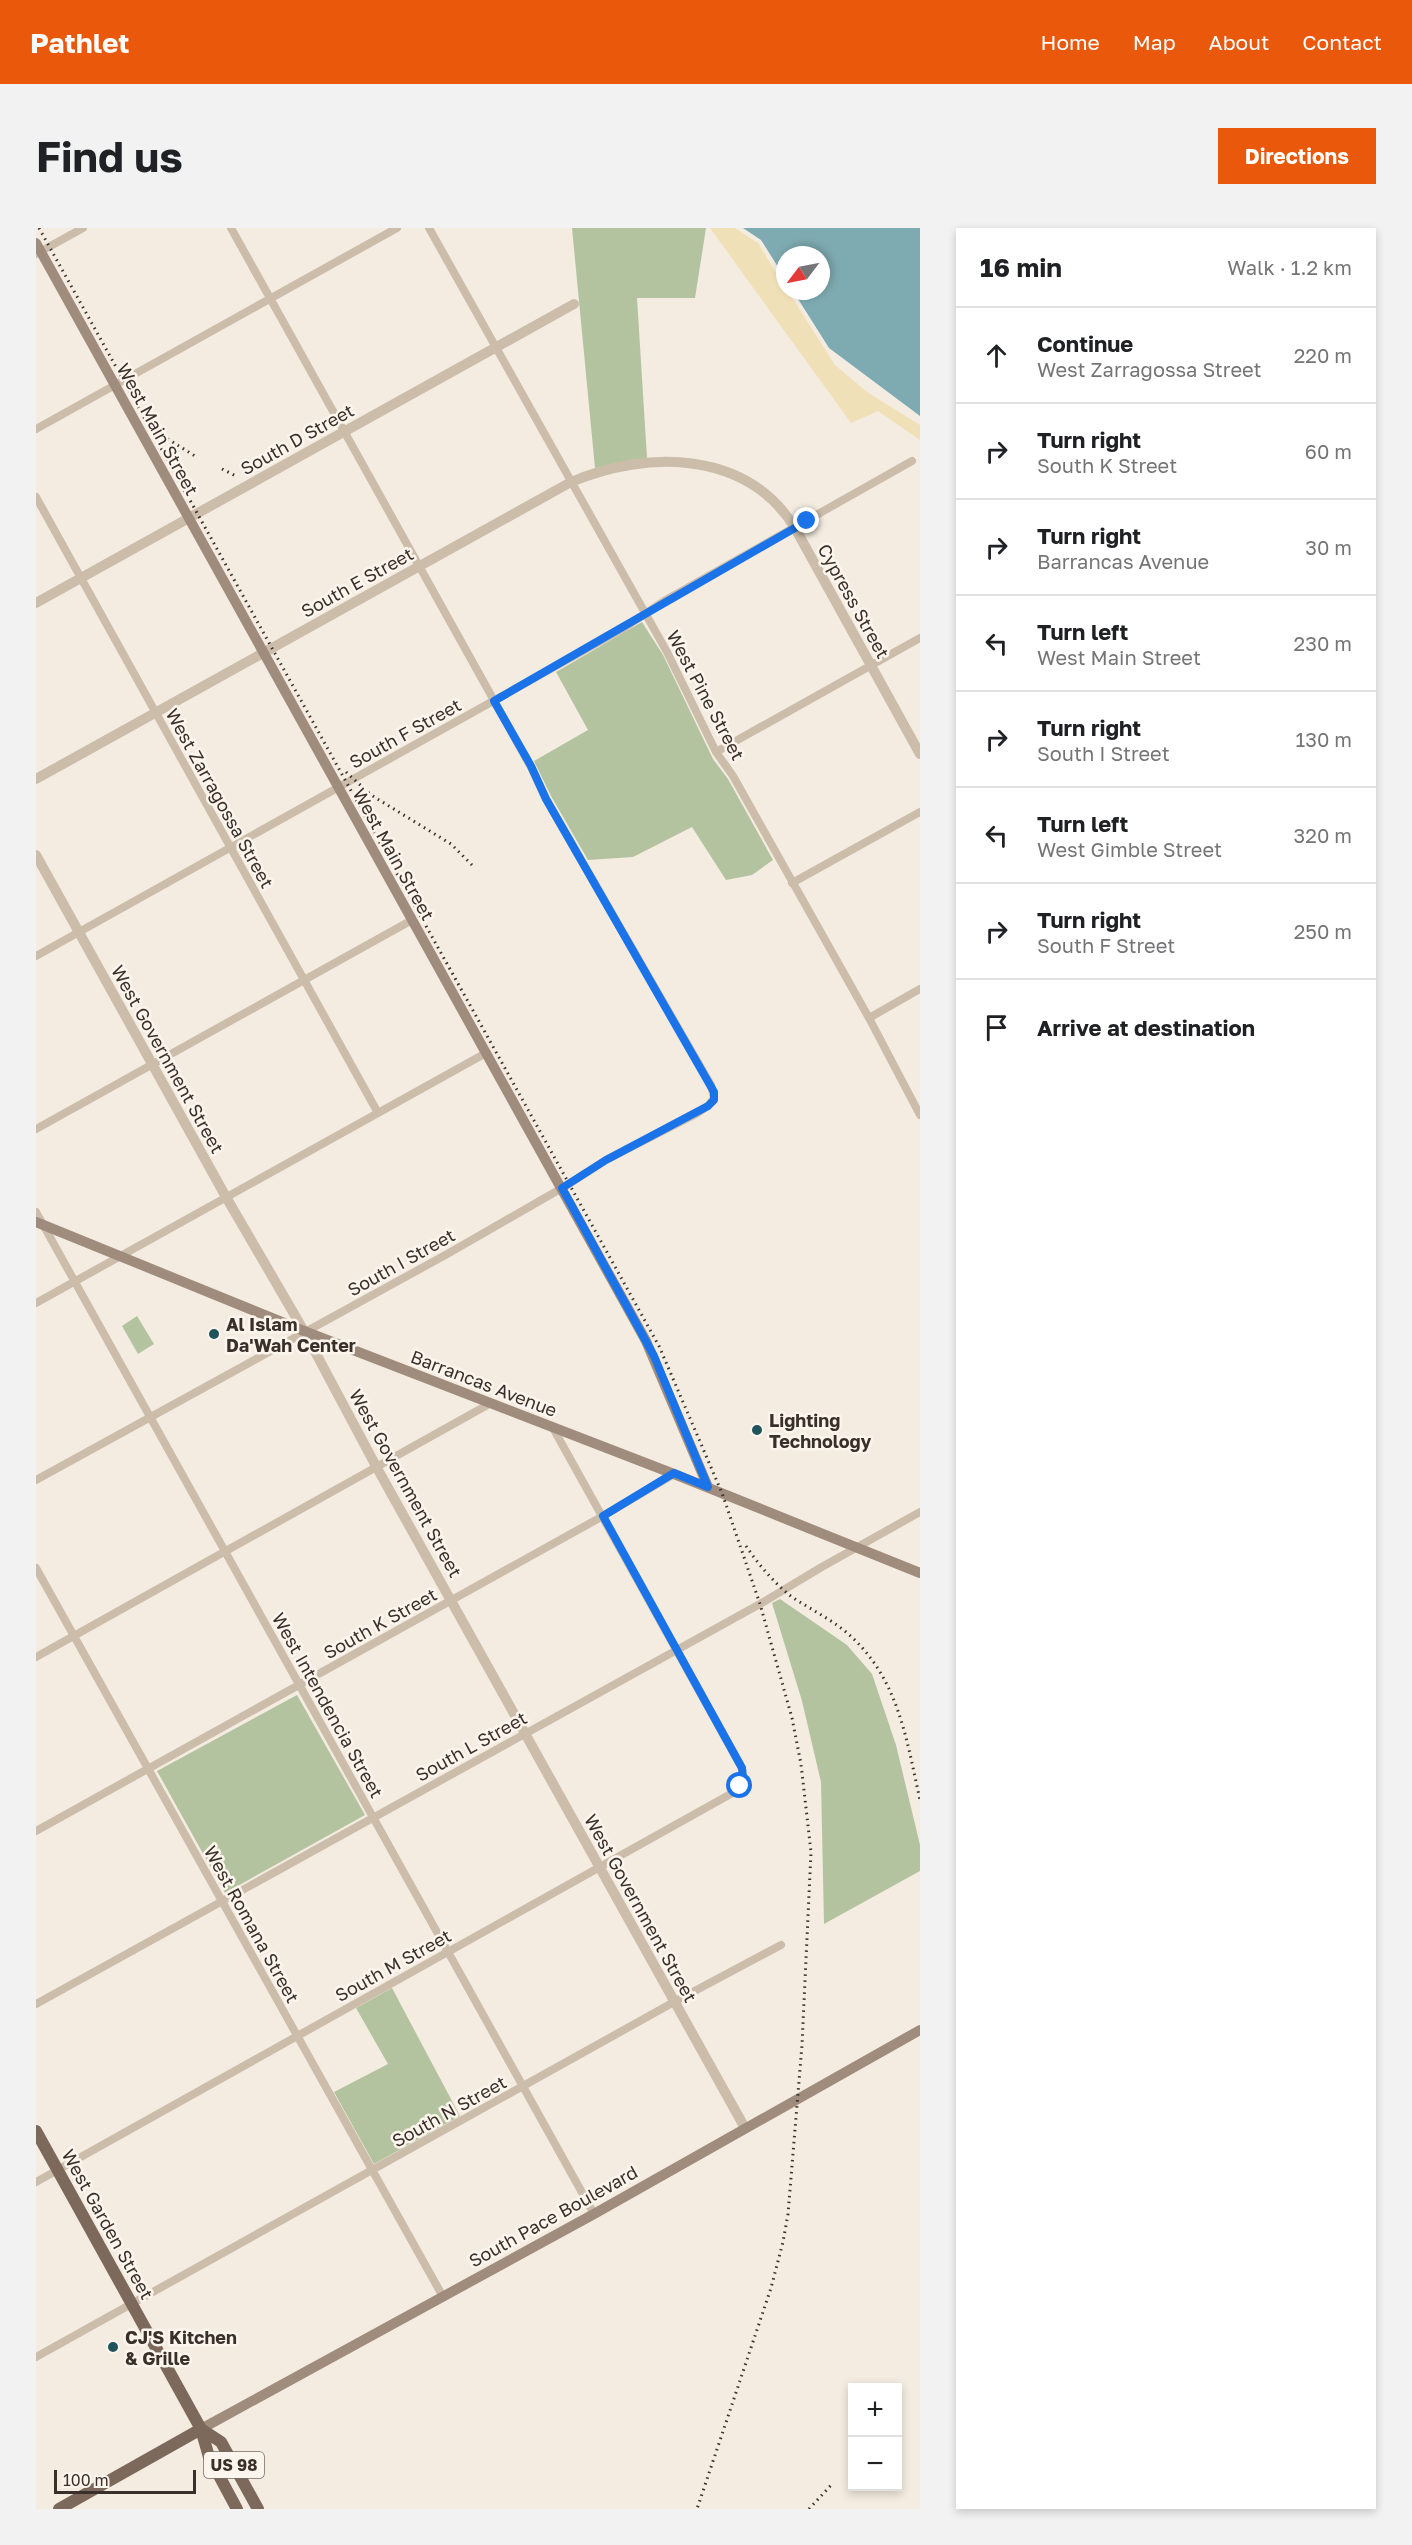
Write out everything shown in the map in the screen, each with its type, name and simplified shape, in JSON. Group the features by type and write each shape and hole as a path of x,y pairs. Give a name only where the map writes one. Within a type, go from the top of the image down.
{"main road":[{"name":"West Main Street","path":"38,250 264,652 654,1356 708,1487"},
{"name":"Barrancas Avenue","path":"40,1223 304,1331 674,1473 920,1573"},
{"name":"South Pace Boulevard","path":"201,2429 442,2295 594,2214 920,2030"},
{"name":"West Garden Street","path":"36,2131 201,2429"},
{"name":"US 98","path":"59,2509 201,2429"},
{"name":"US 98","path":"201,2429 208,2457 237,2509"},
{"name":"US 98","path":"201,2429 221,2442 258,2509"}],"street":[{"path":"38,250 83,228"},
{"path":"231,228 494,701"},
{"path":"36,429 397,228"},
{"name":"West Pine Street","path":"429,228 570,482 668,652 716,752 733,776 869,1018 920,1114"},
{"name":"South D Street","path":"36,603 574,304"},
{"name":"South F Street","path":"36,956 494,701 645,615 664,601 912,461"},
{"name":"South E Street","path":"36,779 570,482 610,468 632,464 661,462 708,466"},
{"name":"Cypress Street","path":"708,466 740,476 756,485 781,508 795,528 920,754"},
{"name":"West Zarragossa Street","path":"36,497 378,1113"},
{"path":"716,752 920,638"},
{"name":"South I Street","path":"36,1480 562,1188 606,1160 696,1114 714,1100 711,1085 546,799 531,766 494,701"},
{"path":"792,883 920,812"},
{"name":"West Government Street","path":"36,855 226,1197 304,1331 377,1467 745,2128"},
{"path":"36,1130 412,920"},
{"path":"869,1018 920,989"},
{"path":"36,1304 486,1053"},
{"name":"West Intendencia Street","path":"36,1212 40,1223 300,1684 594,2214"},
{"path":"36,1657 491,1403"},
{"path":"554,1428 677,1649"},
{"name":"South K Street","path":"36,1831 603,1516 674,1473"},
{"name":"South L Street","path":"36,2004 525,1734 920,1512"},
{"name":"West Romana Street","path":"36,1568 442,2295"},
{"name":"South M Street","path":"36,2182 736,1791 741,1784 742,1768 677,1649"},
{"name":"South N Street","path":"36,2357 674,2002 781,1945"}],"green space":[{"path":"572,228 706,228 695,298 637,298 647,458 595,468"},
{"path":"642,622 663,655 713,759 728,779 773,860 752,875 726,880 692,827 633,857 588,860 551,796 534,761 588,730 556,672"},
{"path":"137,1316 154,1344 138,1354 122,1326"},
{"path":"780,1599 847,1645 872,1674 896,1745 920,1845 920,1871 824,1924 821,1782 802,1701 772,1603"},
{"path":"297,1695 365,1815 225,1893 157,1771"},
{"path":"392,1988 460,2116 374,2164 334,2092 388,2064 356,2008"}],"sand":[{"path":"710,228 735,228 758,243 776,272 776,300 794,300 835,365 867,392 920,425 920,440 878,411 851,423"}],"water":[{"path":"743,228 920,228 920,416 829,348 799,300 830,300 830,246 776,246 776,264 761,240"}],"railway":[{"path":"39,228 659,1346 722,1493 760,1604 792,1718 801,1764 811,1852 802,2045 788,2214 783,2242 771,2288 697,2509"},
{"path":"154,427 163,436 195,456"},
{"path":"222,469 236,476"},
{"path":"346,772 371,795 451,844 472,865"},
{"path":"746,1546 779,1586 846,1632 864,1649 878,1668 897,1709 910,1753 920,1800"},
{"path":"809,2509 833,2483"}],"place":[{"name":"Al Islam Da'Wah Center","path":"214,1334"},
{"name":"Lighting Technology","path":"757,1430"},
{"name":"CJ'S Kitchen & Grille","path":"113,2347"}],"route":[{"path":"740,1786 743,1779 742,1768 603,1516 674,1473 708,1487 654,1356 562,1188 606,1160 696,1114 714,1100 714,1092 546,799 531,766 494,701 624,628 664,601 807,521"}]}
